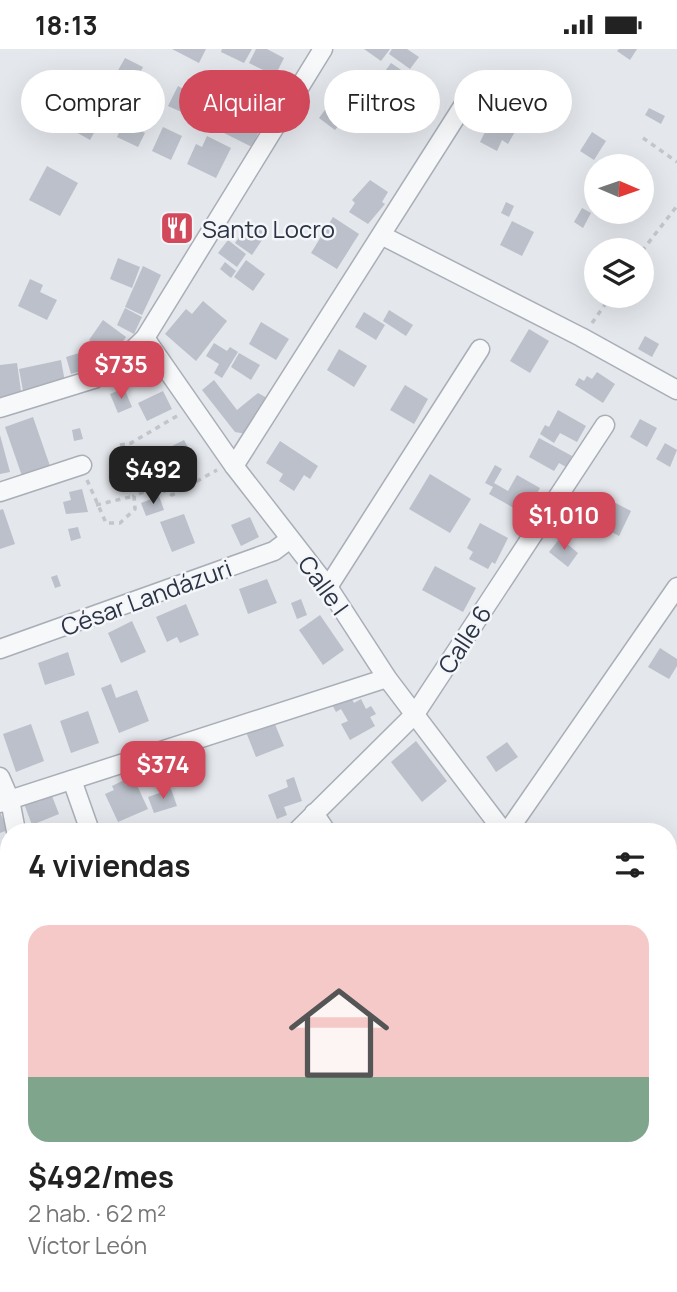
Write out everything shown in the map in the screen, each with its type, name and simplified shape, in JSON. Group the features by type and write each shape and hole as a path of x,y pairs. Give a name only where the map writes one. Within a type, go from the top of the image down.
{"street":[{"path":"0,408 94,379 118,364 145,338 323,49"},
{"path":"232,464 383,236 454,121"},
{"path":"383,236 582,337 677,390"},
{"name":"Calle I","path":"145,338 232,464 328,587 387,678 497,823"},
{"path":"328,587 480,349"},
{"name":"Calle 6","path":"305,823 415,714 605,425"},
{"path":"0,492 82,465"},
{"name":"César Landázuri","path":"0,649 274,551 290,540"},
{"path":"514,823 677,587"},
{"path":"5,801 387,678"},
{"path":"0,777 13,823"},
{"path":"72,780 87,823"},
{"path":"314,813 321,823"}],"path":[{"path":"643,138 677,162"},
{"path":"652,238 677,206"},
{"path":"582,337 603,308"},
{"path":"120,445 131,443 192,407"},
{"path":"131,443 135,458 155,487 172,495 232,464"},
{"path":"82,465 96,505 106,523 120,523 135,509 134,496"},
{"path":"96,505 134,496 155,487"}],"building":[{"path":"172,49 206,49 199,63"},
{"path":"222,49 252,49 244,63 221,52"},
{"path":"256,49 267,49 284,58 278,70 263,70 249,63"},
{"path":"364,49 390,49 381,61"},
{"path":"392,49 407,49 419,57 410,69 389,54"},
{"path":"637,49 630,60 617,51"},
{"path":"125,58 143,67 142,70 118,70"},
{"path":"391,63 401,70 386,70"},
{"path":"178,86 179,87 179,111 168,106"},
{"path":"649,108 665,116 661,124 645,115"},
{"path":"165,128 182,136 171,160 152,151 160,133 165,133"},
{"path":"592,132 606,141 598,154 585,154 580,151"},
{"path":"78,133 94,133 90,140"},
{"path":"119,133 145,133 138,147 117,137"},
{"path":"224,133 258,133 252,147"},
{"path":"484,133 514,133 508,144 502,140 497,151 480,142"},
{"path":"207,136 231,148 216,178 187,164 196,144 202,147"},
{"path":"47,166 78,183 60,216 29,200"},
{"path":"370,180 388,192 382,202 385,204 368,224 349,212 355,203 352,200"},
{"path":"506,202 514,206 509,217 501,213"},
{"path":"582,208 584,209 583,228 574,222"},
{"path":"333,217 359,234 337,269 311,253"},
{"path":"512,221 534,232 522,256 500,245"},
{"path":"250,222 266,234 252,255 235,243"},
{"path":"228,240 246,254 237,267 218,253"},
{"path":"118,258 140,267 132,288 110,279"},
{"path":"246,260 265,274 253,291 234,277"},
{"path":"225,262 236,271 231,278 220,269"},
{"path":"143,266 161,275 142,315 125,307"},
{"path":"30,279 43,285 40,292 57,300 47,320 18,306"},
{"path":"203,301 227,321 196,361 165,334 186,309 192,314"},
{"path":"125,308 142,317 134,334 117,325"},
{"path":"389,310 413,325 406,336 383,321"},
{"path":"364,312 385,325 376,340 355,327"},
{"path":"103,320 126,337 112,357 89,340"},
{"path":"261,322 289,339 276,360 249,344"},
{"path":"529,329 549,341 530,373 510,361"},
{"path":"645,336 659,344 652,357 638,349"},
{"path":"214,343 227,351 230,347 238,352 222,378 214,373 219,364 206,356"},
{"path":"339,349 367,366 354,387 327,370"},
{"path":"86,351 91,368 71,374 66,357"},
{"path":"239,353 260,365 251,380 231,367"},
{"path":"61,360 65,382 23,391 19,369"},
{"path":"17,363 22,398 0,400 0,365"},
{"path":"597,372 615,384 603,403 575,385 579,378 584,381 587,376 592,379"},
{"path":"214,380 237,410 258,393 267,398 246,434 235,432 202,390"},
{"path":"405,385 428,399 414,424 390,410"},
{"path":"124,388 132,407 118,413 110,394"},
{"path":"163,391 172,409 147,421 138,403"},
{"path":"558,410 586,426 577,442 560,433 554,443 540,434 545,425 549,427"},
{"path":"33,417 50,466 22,476 5,427"},
{"path":"640,419 657,428 647,447 630,437"},
{"path":"80,428 83,439 74,441 72,430"},
{"path":"0,435 10,472 0,474"},
{"path":"539,438 572,456 566,467 559,463 554,471 529,457"},
{"path":"184,440 197,464 186,470 190,479 166,492 155,471 166,465 160,452"},
{"path":"280,441 318,466 310,479 304,475 294,491 279,481 283,474 266,463"},
{"path":"665,443 677,450 670,467 656,459"},
{"path":"495,465 502,469 494,483 508,491 517,475 540,488 529,508 534,510 530,517 489,494 493,487 485,483"},
{"path":"430,474 471,499 450,533 409,509"},
{"path":"82,489 88,512 66,514 63,502 71,500 69,492"},
{"path":"596,493 631,511 619,536 583,517"},
{"path":"159,496 164,510 146,516 141,503"},
{"path":"3,509 15,544 0,549 0,510"},
{"path":"184,514 195,543 172,552 160,522"},
{"path":"250,517 259,537 241,546 231,525"},
{"path":"480,523 508,538 495,564 492,562 488,569 469,559 473,552 467,548"},
{"path":"78,527 81,538 71,541 68,529"},
{"path":"560,538 578,553 568,567 549,552"},
{"path":"435,566 476,588 463,612 422,590"},
{"path":"57,575 61,586 55,588 51,577"},
{"path":"267,579 277,603 248,614 239,589"},
{"path":"301,599 307,615 297,619 291,603"},
{"path":"186,604 199,635 180,643 177,637 167,642 156,617"},
{"path":"320,615 344,650 323,665 299,630"},
{"path":"132,621 146,652 121,663 108,633"},
{"path":"660,648 677,659 677,666 669,679 648,667"},
{"path":"68,652 75,675 45,685 38,663"},
{"path":"111,684 116,698 137,690 149,721 119,733 101,688"},
{"path":"348,691 354,703 361,699 366,709 371,706 376,714 370,717 375,726 350,740 341,724 348,721 341,709 336,712 330,701"},
{"path":"88,711 99,743 71,753 60,721"},
{"path":"274,722 284,746 256,757 246,732"},
{"path":"31,724 44,761 16,772 3,734"},
{"path":"416,741 447,781 422,802 391,762"},
{"path":"507,742 518,757 496,772 486,757"},
{"path":"161,758 168,778 144,787 136,767"},
{"path":"294,777 302,801 284,807 287,815 277,819 268,795 288,787 286,780"},
{"path":"124,780 126,785 135,781 148,809 118,822 105,794 114,790 112,786"},
{"path":"171,789 177,806 154,813 148,797"},
{"path":"34,796 37,802 52,796 59,814 31,823 23,801"}],"place":[{"name":"Santo Locro","path":"177,228"}]}
